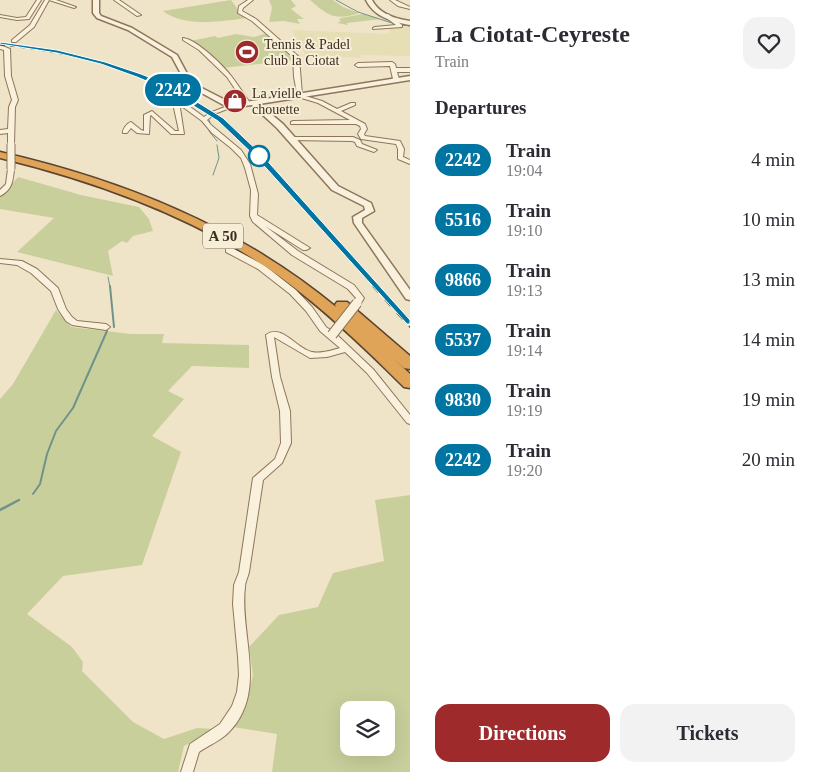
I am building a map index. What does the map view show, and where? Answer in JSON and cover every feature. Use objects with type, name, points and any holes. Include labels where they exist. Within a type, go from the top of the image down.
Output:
[{"type":"highway","name":"A 50","points":[[6,146],[133,186],[188,208],[221,224],[271,253],[317,285],[388,343],[410,364]]},
{"type":"highway","name":"A 50","points":[[0,155],[99,181],[151,202],[215,232],[263,260],[304,289],[349,325],[410,383]]},
{"type":"street","points":[[0,16],[17,19],[27,18],[30,10],[34,8],[39,0]]},
{"type":"street","points":[[96,0],[96,13],[99,18],[130,29],[175,56],[188,84],[232,106]]},
{"type":"street","points":[[116,0],[138,16]]},
{"type":"street","points":[[251,0],[241,7],[240,12],[254,20],[296,57],[299,95]]},
{"type":"street","points":[[369,0],[370,6],[400,25],[375,28]]},
{"type":"street","points":[[392,0],[410,8]]},
{"type":"street","points":[[47,1],[74,7]]},
{"type":"street","points":[[47,1],[56,8]]},
{"type":"street","points":[[14,41],[32,26],[47,1]]},
{"type":"street","points":[[386,15],[410,23]]},
{"type":"street","points":[[185,39],[202,49],[229,76],[250,103],[274,120],[335,188],[368,205],[370,209],[357,218],[360,228],[410,297]]},
{"type":"street","points":[[0,47],[7,49],[8,76],[16,100],[12,107],[11,131],[6,146],[11,169],[10,181],[0,194]]},
{"type":"street","points":[[358,65],[391,64],[396,79]]},
{"type":"street","points":[[394,70],[410,70]]},
{"type":"street","points":[[209,116],[232,106],[410,78]]},
{"type":"street","points":[[148,87],[209,116]]},
{"type":"street","points":[[299,95],[320,102],[364,126],[361,134],[363,138],[399,142],[400,158],[410,162]]},
{"type":"street","points":[[126,132],[130,124],[139,132],[147,133],[148,115],[152,113],[175,134],[182,133],[174,102],[176,99]]},
{"type":"street","points":[[336,111],[353,104]]},
{"type":"street","points":[[209,116],[210,130],[236,150],[247,164],[255,197],[255,221],[295,253],[351,287],[360,298],[332,335]]},
{"type":"street","points":[[293,123],[356,122]]},
{"type":"street","points":[[0,132],[11,131]]},
{"type":"street","points":[[292,139],[353,139],[358,141],[359,145],[374,150]]},
{"type":"street","points":[[254,215],[306,248]]},
{"type":"street","points":[[229,250],[261,267],[281,281],[309,308],[322,329],[332,335],[344,349],[370,371],[410,421]]},
{"type":"street","points":[[0,261],[19,263],[34,271],[55,290],[62,309],[69,319],[75,323],[106,327]]},
{"type":"street","points":[[187,772],[194,748],[221,732],[238,710],[242,696],[245,661],[241,642],[239,585],[244,572],[258,478],[279,461],[286,443],[285,412],[276,377],[270,336],[276,334],[310,355],[327,354],[344,349]]},
{"type":"shaded area","points":[[390,27],[410,27],[410,56],[361,55],[360,58],[295,54],[305,54],[292,30],[388,34]]},
{"type":"green space","points":[[231,0],[238,12],[248,18],[204,22],[182,20],[163,11]]},
{"type":"green space","points":[[269,0],[291,0],[296,6],[291,9],[304,19],[297,19],[300,24],[284,21],[269,22],[272,8]]},
{"type":"green space","points":[[310,0],[333,0],[343,7],[359,13],[344,17],[332,16]]},
{"type":"green space","points":[[363,14],[381,19],[347,23],[348,25],[337,23],[341,21],[339,20],[341,18]]},
{"type":"green space","name":"Tennis & Padel club la Ciotat","points":[[267,33],[294,60],[223,68],[190,41],[236,34],[254,37]]},
{"type":"green space","points":[[18,177],[81,195],[139,207],[149,219],[153,231],[133,236],[127,243],[122,241],[108,251],[113,276],[17,252],[54,218],[0,209],[0,197]]},
{"type":"green space","points":[[56,310],[71,327],[131,334],[164,334],[162,343],[249,345],[249,368],[192,366],[168,391],[184,399],[152,436],[181,452],[142,565],[63,576],[27,614],[72,647],[83,662],[82,671],[133,722],[164,739],[197,728],[215,729],[184,746],[178,772],[0,772],[0,399],[13,384]]},
{"type":"green space","points":[[410,495],[410,772],[272,772],[277,734],[233,727],[246,704],[253,675],[249,647],[279,615],[318,607],[333,573],[384,561],[375,500]]},
{"type":"waterway","points":[[336,0],[358,12],[395,24]]},
{"type":"waterway","points":[[400,25],[410,26]]},
{"type":"waterway","points":[[209,120],[211,126]]},
{"type":"waterway","points":[[209,131],[217,141]]},
{"type":"waterway","points":[[213,175],[219,158],[217,145]]},
{"type":"waterway","points":[[108,277],[110,287]]},
{"type":"waterway","points":[[110,286],[114,327]]},
{"type":"waterway","points":[[33,494],[40,484],[47,454],[56,431],[73,408],[107,331]]},
{"type":"waterway","points":[[0,510],[19,500]]},
{"type":"railway","points":[[0,45],[58,54],[115,68],[143,78],[195,104],[219,121],[249,147],[374,287]]},
{"type":"railway","points":[[373,286],[410,327]]},
{"type":"train","name":"2242","points":[[0,43],[57,52],[103,63],[139,75],[195,102],[220,119],[260,156],[410,322]]},
{"type":"place","name":"Tennis & Padel club la Ciotat","points":[[247,52]]},
{"type":"place","name":"La vielle chouette","points":[[235,101]]}]
